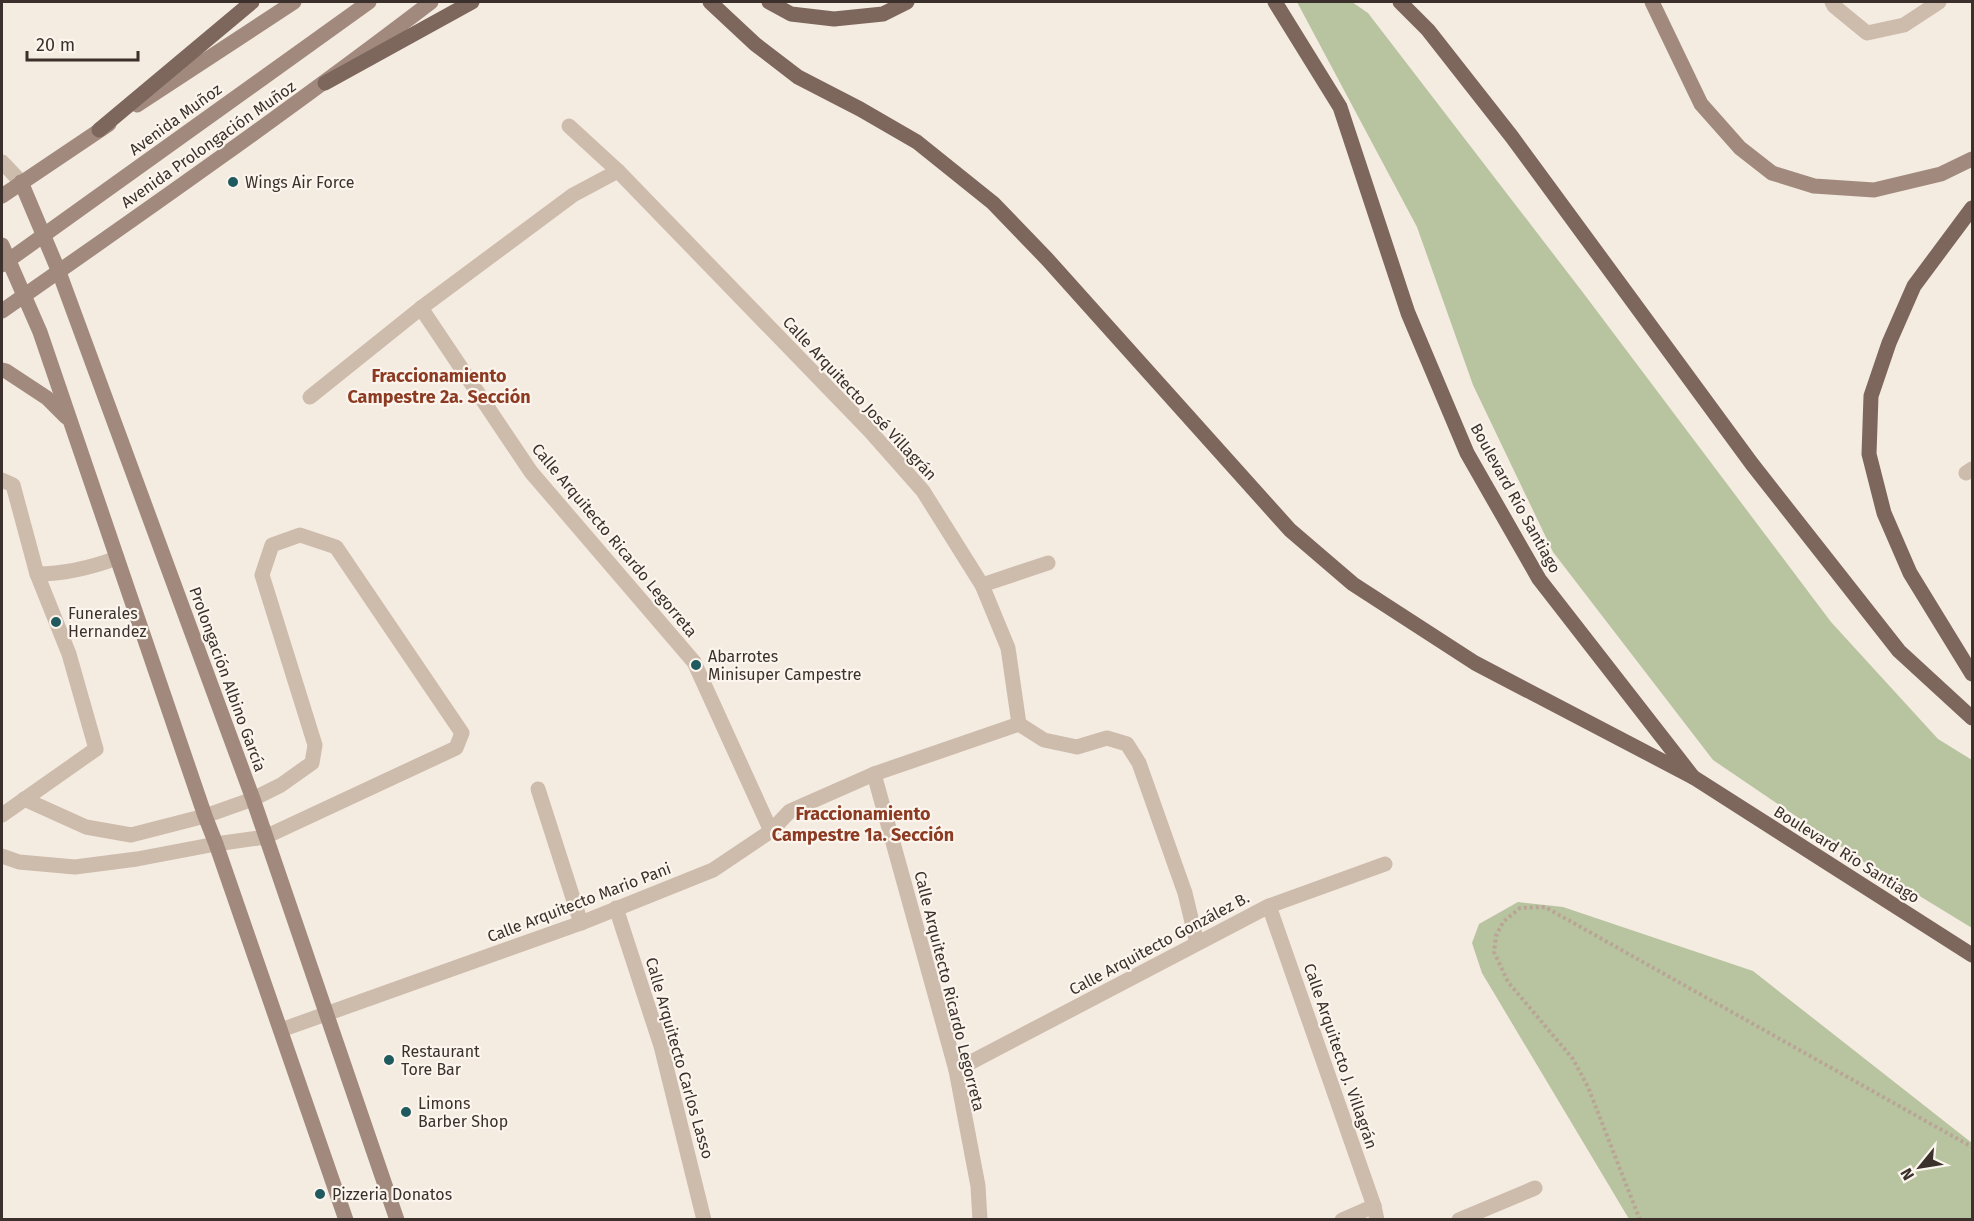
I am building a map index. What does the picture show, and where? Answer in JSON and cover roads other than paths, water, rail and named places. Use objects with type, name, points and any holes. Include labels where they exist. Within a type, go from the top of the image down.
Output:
[{"type":"main road","points":[[99,130],[252,2]]},
{"type":"main road","points":[[2,196],[294,2]]},
{"type":"main road","name":"Avenida Muñoz","points":[[2,265],[369,2]]},
{"type":"main road","name":"Avenida Prolongación Muñoz","points":[[2,311],[325,83],[431,2]]},
{"type":"main road","points":[[325,83],[472,2]]},
{"type":"main road","points":[[710,2],[755,44],[798,77],[917,142],[993,203],[1047,259],[1290,530],[1353,584],[1475,663],[1693,777]]},
{"type":"main road","points":[[769,2],[791,14],[834,19],[883,14],[907,2]]},
{"type":"main road","name":"Boulevard Río Santiago","points":[[1275,2],[1340,107],[1408,313],[1467,453],[1539,579],[1693,777],[1972,955]]},
{"type":"main road","points":[[1400,2],[1428,30],[1505,129],[1752,464],[1899,651],[1972,718]]},
{"type":"main road","points":[[1652,2],[1701,104],[1740,148],[1772,172],[1814,186],[1874,190],[1941,174],[1972,159]]},
{"type":"main road","name":"Prolongación Albino García","points":[[21,182],[60,272],[253,799],[397,1220]]},
{"type":"main road","points":[[1972,208],[1914,286],[1889,343],[1871,396],[1869,454],[1884,513],[1910,573],[1972,674]]},
{"type":"main road","points":[[2,245],[40,332],[346,1220]]},
{"type":"main road","points":[[2,370],[46,398],[69,420]]},
{"type":"street","points":[[1832,2],[1867,33],[1904,25],[1939,2]]},
{"type":"street","name":"Calle Arquitecto José Villagrán","points":[[569,126],[618,171],[870,431],[923,491],[982,585],[1008,648],[1019,723]]},
{"type":"street","name":"Prolongación Albino García","points":[[2,162],[21,182]]},
{"type":"street","points":[[310,397],[421,308],[573,195],[618,171]]},
{"type":"street","name":"Calle Arquitecto Ricardo Legorreta","points":[[421,308],[531,472],[694,662],[771,831]]},
{"type":"street","points":[[2,480],[13,485],[37,574],[69,654],[96,749],[2,815]]},
{"type":"street","points":[[2,856],[19,862],[75,867],[265,837],[456,748],[462,733],[336,547],[300,535],[272,545],[262,575],[315,746],[312,763],[253,799],[205,816],[131,835],[86,827],[24,799]]},
{"type":"street","points":[[37,574],[57,574],[89,568],[117,558]]},
{"type":"street","points":[[982,585],[1048,563]]},
{"type":"street","points":[[874,774],[1019,723],[1044,740],[1077,747],[1107,738],[1126,744],[1139,763],[1181,882],[1197,943]]},
{"type":"street","name":"Calle Arquitecto Ricardo Legorreta","points":[[874,774],[956,1070],[978,1186],[980,1220]]},
{"type":"street","name":"Calle Arquitecto Mario Pani","points":[[280,1030],[581,923],[713,870],[771,831],[790,811],[874,774]]},
{"type":"street","points":[[538,789],[581,923]]},
{"type":"street","name":"Calle Arquitecto González B.","points":[[956,1070],[1269,906],[1385,864]]},
{"type":"street","name":"Calle Arquitecto J. Villagrán","points":[[1269,906],[1375,1213]]},
{"type":"street","name":"Calle Arquitecto Carlos Lasso","points":[[616,908],[661,1046],[705,1220]]},
{"type":"street","points":[[1459,1220],[1535,1188]]},
{"type":"street","points":[[1342,1220],[1375,1213]]},
{"type":"place","name":"Wings Air Force","points":[[233,182]]},
{"type":"place","name":"Funerales Hernandez","points":[[56,622]]},
{"type":"place","name":"Abarrotes Minisuper Campestre","points":[[696,665]]},
{"type":"place","name":"Restaurant Tore Bar","points":[[389,1060]]},
{"type":"place","name":"Limons Barber Shop","points":[[406,1112]]},
{"type":"place","name":"Pizzeria Donatos","points":[[320,1194]]},
{"type":"district","name":"Fraccionamiento Campestre 2a. Sección","points":[[439,386]]},
{"type":"district","name":"Fraccionamiento Campestre 1a. Sección","points":[[863,824]]}]
